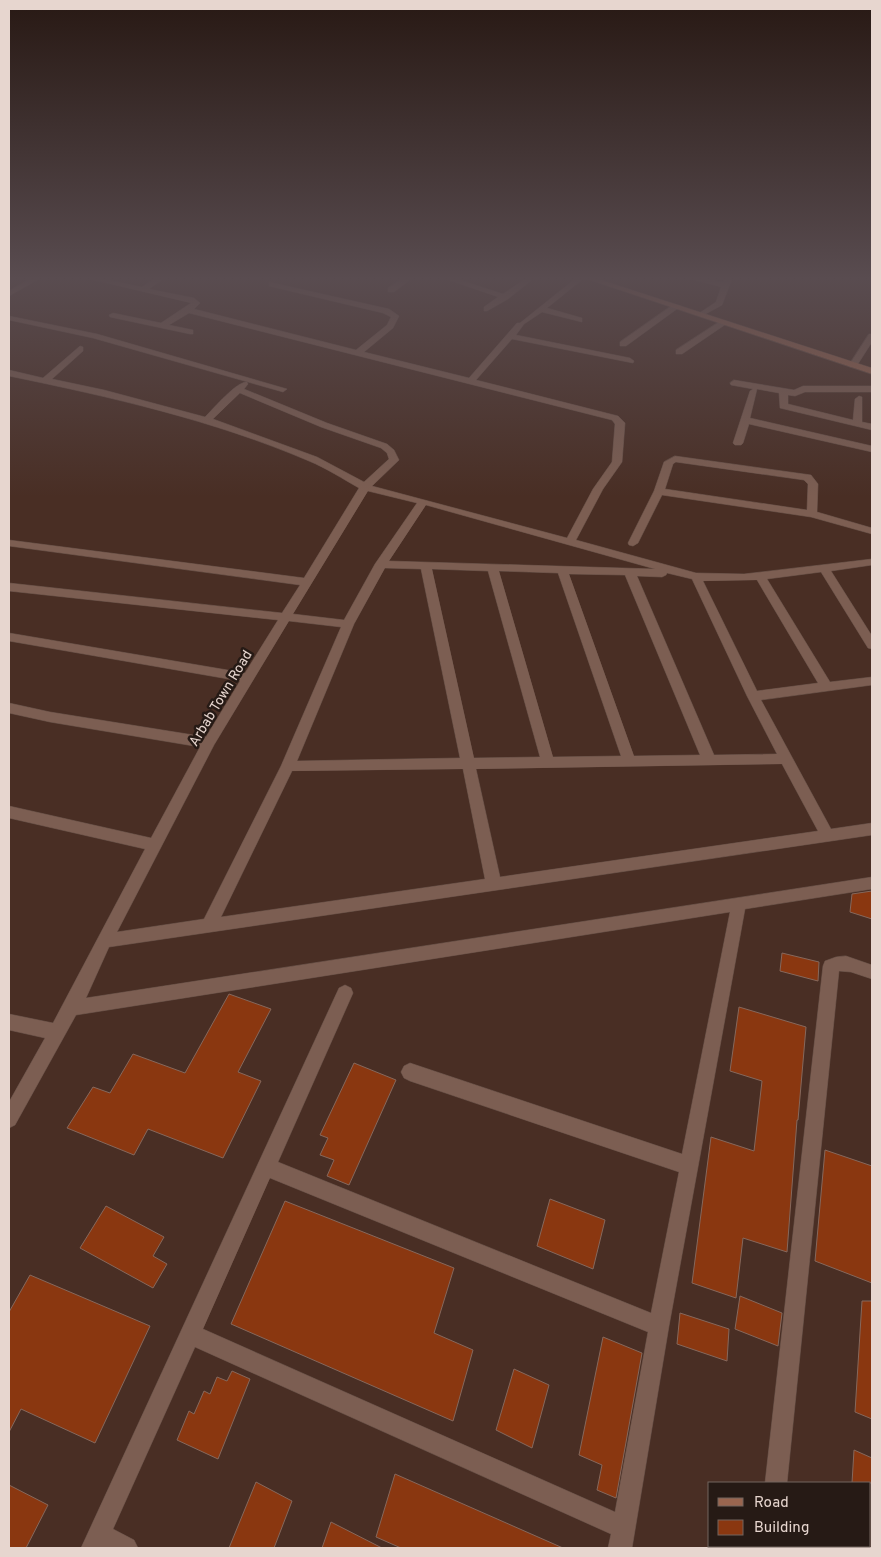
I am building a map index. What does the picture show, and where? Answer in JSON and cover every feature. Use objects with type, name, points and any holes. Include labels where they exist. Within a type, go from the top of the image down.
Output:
[{"type":"street","points":[[46,380],[77,352]]},
{"type":"street","points":[[149,352],[283,389]]},
{"type":"street","points":[[359,352],[615,418],[620,423],[617,462],[598,489],[570,542]]},
{"type":"street","points":[[470,382],[497,352]]},
{"type":"street","points":[[589,352],[630,360]]},
{"type":"street","points":[[813,352],[872,371]]},
{"type":"street","points":[[853,365],[862,352]]},
{"type":"street","points":[[9,381],[14,373],[104,393],[207,420],[314,460],[365,487],[423,501],[693,576],[753,696],[827,835]]},
{"type":"street","points":[[207,420],[237,389],[249,380]]},
{"type":"street","points":[[734,383],[795,393],[802,389],[872,389]]},
{"type":"street","name":"Arbab Town Road","points":[[9,1119],[71,1008],[104,941],[209,743],[365,487],[394,460],[392,452],[384,446],[324,425],[237,389]]},
{"type":"street","points":[[738,443],[754,391]]},
{"type":"street","points":[[784,391],[783,406],[872,427]]},
{"type":"street","points":[[857,424],[859,399]]},
{"type":"street","points":[[745,420],[872,449]]},
{"type":"street","points":[[633,543],[659,490],[669,462],[675,459],[807,477],[814,484],[812,514]]},
{"type":"street","points":[[659,490],[812,514],[872,531]]},
{"type":"street","points":[[209,926],[288,766],[348,624],[381,564],[423,501]]},
{"type":"street","points":[[9,543],[306,582]]},
{"type":"street","points":[[381,564],[629,571],[718,579],[760,576],[872,562]]},
{"type":"street","points":[[426,566],[470,764],[494,884]]},
{"type":"street","points":[[492,567],[548,763]]},
{"type":"street","points":[[824,568],[872,646]]},
{"type":"street","points":[[562,569],[629,761]]},
{"type":"street","points":[[629,571],[709,760]]},
{"type":"street","points":[[760,576],[826,687]]},
{"type":"street","points":[[9,587],[348,624]]},
{"type":"street","points":[[9,638],[249,678]]},
{"type":"street","points":[[753,696],[826,687],[870,684]]},
{"type":"street","points":[[9,708],[50,717],[209,743]]},
{"type":"street","points":[[288,766],[787,759]]},
{"type":"street","points":[[9,812],[155,845]]},
{"type":"street","points":[[104,941],[872,828]]},
{"type":"street","points":[[71,1008],[872,883]]},
{"type":"street","points":[[190,1334],[622,1538],[659,1326],[739,904]]},
{"type":"street","points":[[776,1482],[831,966],[837,963],[846,963],[872,972]]},
{"type":"street","points":[[126,1548],[96,1541],[345,993]]},
{"type":"street","points":[[9,1022],[57,1032]]},
{"type":"street","points":[[410,1072],[689,1166]]},
{"type":"street","points":[[266,1167],[659,1326]]},
{"type":"building","points":[[872,891],[872,919],[850,912],[852,894]]},
{"type":"building","points":[[782,953],[819,962],[818,981],[780,971]]},
{"type":"building","points":[[229,994],[271,1009],[238,1072],[261,1081],[223,1158],[148,1129],[134,1155],[67,1128],[93,1087],[110,1093],[133,1054],[185,1073]]},
{"type":"building","points":[[739,1007],[806,1027],[787,1252],[743,1238],[736,1298],[692,1283],[711,1137],[754,1151],[762,1081],[730,1071]]},
{"type":"building","points":[[354,1063],[396,1080],[349,1185],[327,1176],[334,1160],[320,1155],[328,1138],[320,1135]]},
{"type":"building","points":[[825,1150],[872,1166],[872,1283],[815,1261]]},
{"type":"building","points":[[550,1199],[605,1220],[593,1269],[537,1246]]},
{"type":"building","points":[[285,1201],[454,1268],[434,1333],[473,1350],[453,1421],[231,1324]]},
{"type":"building","points":[[106,1206],[164,1237],[153,1256],[167,1264],[153,1288],[80,1248]]},
{"type":"building","points":[[30,1275],[150,1326],[95,1443],[21,1409],[9,1432],[9,1312]]},
{"type":"building","points":[[740,1296],[782,1313],[778,1346],[735,1329]]},
{"type":"building","points":[[862,1301],[872,1301],[872,1419],[855,1412]]},
{"type":"building","points":[[680,1313],[729,1329],[727,1361],[677,1344]]},
{"type":"building","points":[[603,1337],[642,1353],[616,1498],[597,1490],[602,1465],[579,1455]]},
{"type":"building","points":[[514,1369],[549,1385],[532,1448],[496,1430]]},
{"type":"building","points":[[232,1371],[250,1379],[218,1459],[177,1440],[189,1411],[194,1414],[204,1391],[210,1394],[217,1377],[227,1381]]},
{"type":"building","points":[[854,1450],[872,1458],[872,1483],[852,1482]]},
{"type":"building","points":[[395,1474],[563,1548],[401,1548],[376,1537]]},
{"type":"building","points":[[256,1482],[292,1501],[274,1548],[229,1548]]},
{"type":"building","points":[[9,1485],[48,1505],[26,1548],[9,1548]]},
{"type":"building","points":[[331,1522],[382,1548],[322,1548]]}]
